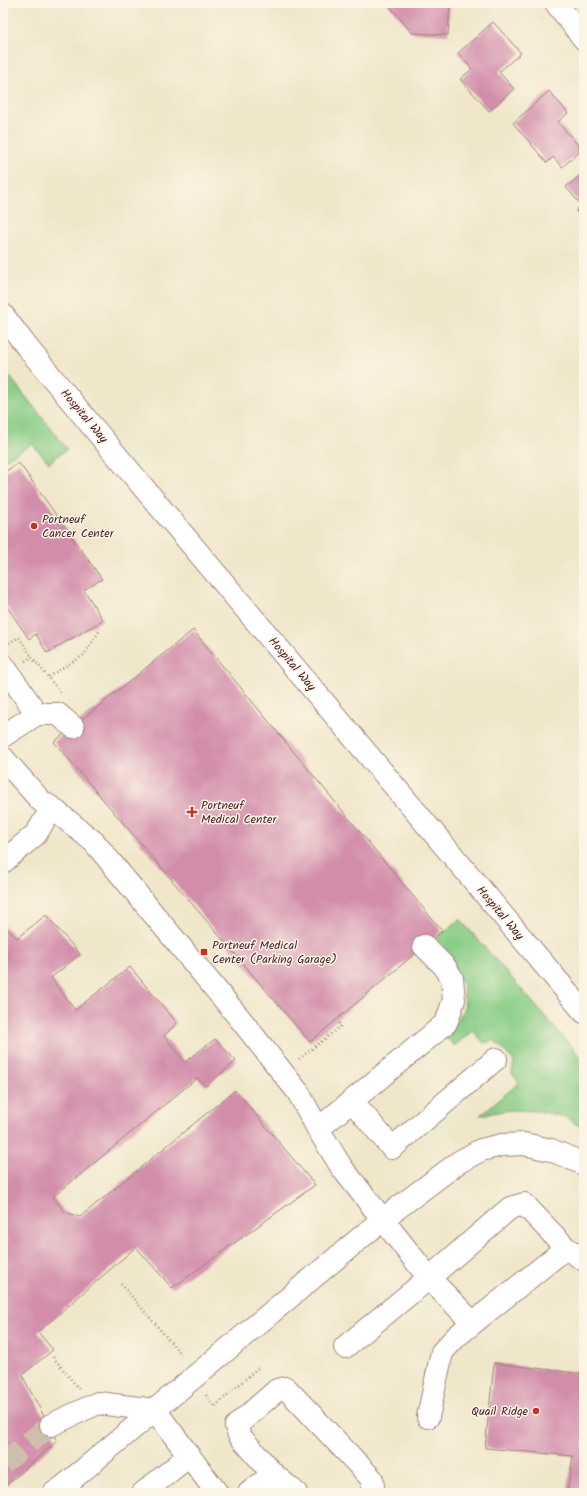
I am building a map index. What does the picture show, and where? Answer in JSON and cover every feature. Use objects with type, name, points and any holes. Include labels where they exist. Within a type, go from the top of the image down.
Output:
[{"type":"street","points":[[556,3],[584,39]]},
{"type":"street","name":"Hospital Way","points":[[3,315],[27,347],[91,425],[584,1012]]},
{"type":"street","points":[[3,665],[37,714]]},
{"type":"street","points":[[3,736],[37,714],[58,714],[73,727]]},
{"type":"street","points":[[3,758],[41,801],[94,842],[99,848],[232,1009],[298,1092],[342,1168],[429,1278],[473,1323]]},
{"type":"street","points":[[3,862],[36,834],[52,808]]},
{"type":"street","points":[[318,1128],[446,1023],[454,1000],[452,978],[445,967],[424,946]]},
{"type":"street","points":[[358,1096],[397,1144],[496,1059]]},
{"type":"street","points":[[54,1493],[383,1219],[459,1162],[481,1150],[502,1145],[524,1144],[551,1150],[584,1164]]},
{"type":"street","points":[[345,1347],[429,1278],[510,1208],[524,1204],[566,1248],[584,1260]]},
{"type":"street","points":[[428,1418],[442,1352],[457,1336],[566,1248]]},
{"type":"street","points":[[296,1493],[273,1474],[239,1435],[236,1426],[276,1390],[286,1388],[372,1479],[373,1487],[371,1493]]},
{"type":"street","points":[[51,1425],[98,1403],[155,1410],[217,1493]]},
{"type":"street","points":[[143,1493],[189,1456]]},
{"type":"street","points":[[249,1493],[273,1474]]},
{"type":"path","points":[[48,677],[84,655],[100,630]]},
{"type":"path","points":[[15,639],[19,637],[63,695]]},
{"type":"path","points":[[28,659],[32,656]]},
{"type":"path","points":[[297,1062],[341,1026],[338,1022]]},
{"type":"path","points":[[121,1284],[181,1354]]},
{"type":"path","points":[[53,1357],[80,1390]]},
{"type":"path","points":[[204,1391],[214,1406],[259,1367]]},
{"type":"path","points":[[3,1486],[11,1493]]},
{"type":"green space","points":[[3,368],[67,449],[49,463],[32,444],[3,461]]},
{"type":"green space","points":[[460,919],[584,1061],[584,1129],[565,1117],[539,1111],[510,1110],[480,1115],[519,1083],[512,1073],[514,1061],[494,1040],[484,1043],[473,1031],[454,1046],[446,1037],[458,1020],[465,1006],[463,985],[431,943]]},
{"type":"building","points":[[387,3],[450,3],[448,35],[412,33]]},
{"type":"building","points":[[493,22],[521,53],[499,72],[514,89],[489,111],[460,79],[472,69],[458,53]]},
{"type":"building","points":[[549,91],[568,113],[558,122],[582,150],[562,167],[553,157],[547,163],[513,123]]},
{"type":"building","points":[[584,172],[584,220],[576,211],[582,206],[566,187]]},
{"type":"building","name":"Portneuf Cancer Center","points":[[19,463],[102,579],[84,590],[103,620],[47,653],[36,634],[29,639],[3,601],[3,473]]},
{"type":"building","points":[[193,630],[442,931],[310,1042],[54,742]]},
{"type":"building","points":[[46,915],[80,954],[51,978],[75,1010],[130,967],[177,1023],[164,1036],[185,1062],[215,1039],[236,1061],[206,1086],[197,1078],[53,1197],[65,1212],[80,1217],[235,1090],[315,1185],[172,1288],[136,1247],[38,1332],[53,1350],[22,1375],[57,1441],[3,1488],[3,925],[17,938]]},
{"type":"building","name":"Quail Ridge","points":[[494,1363],[584,1374],[584,1493],[567,1493],[573,1456],[485,1448]]},
{"type":"tunnel","points":[[3,1463],[51,1425]]},
{"type":"place","name":"Portneuf Cancer Center","points":[[34,526]]},
{"type":"place","name":"Portneuf Medical Center","points":[[192,812]]},
{"type":"place","name":"Portneuf Medical Center (Parking Garage)","points":[[204,952]]},
{"type":"place","name":"Quail Ridge","points":[[536,1411]]}]
